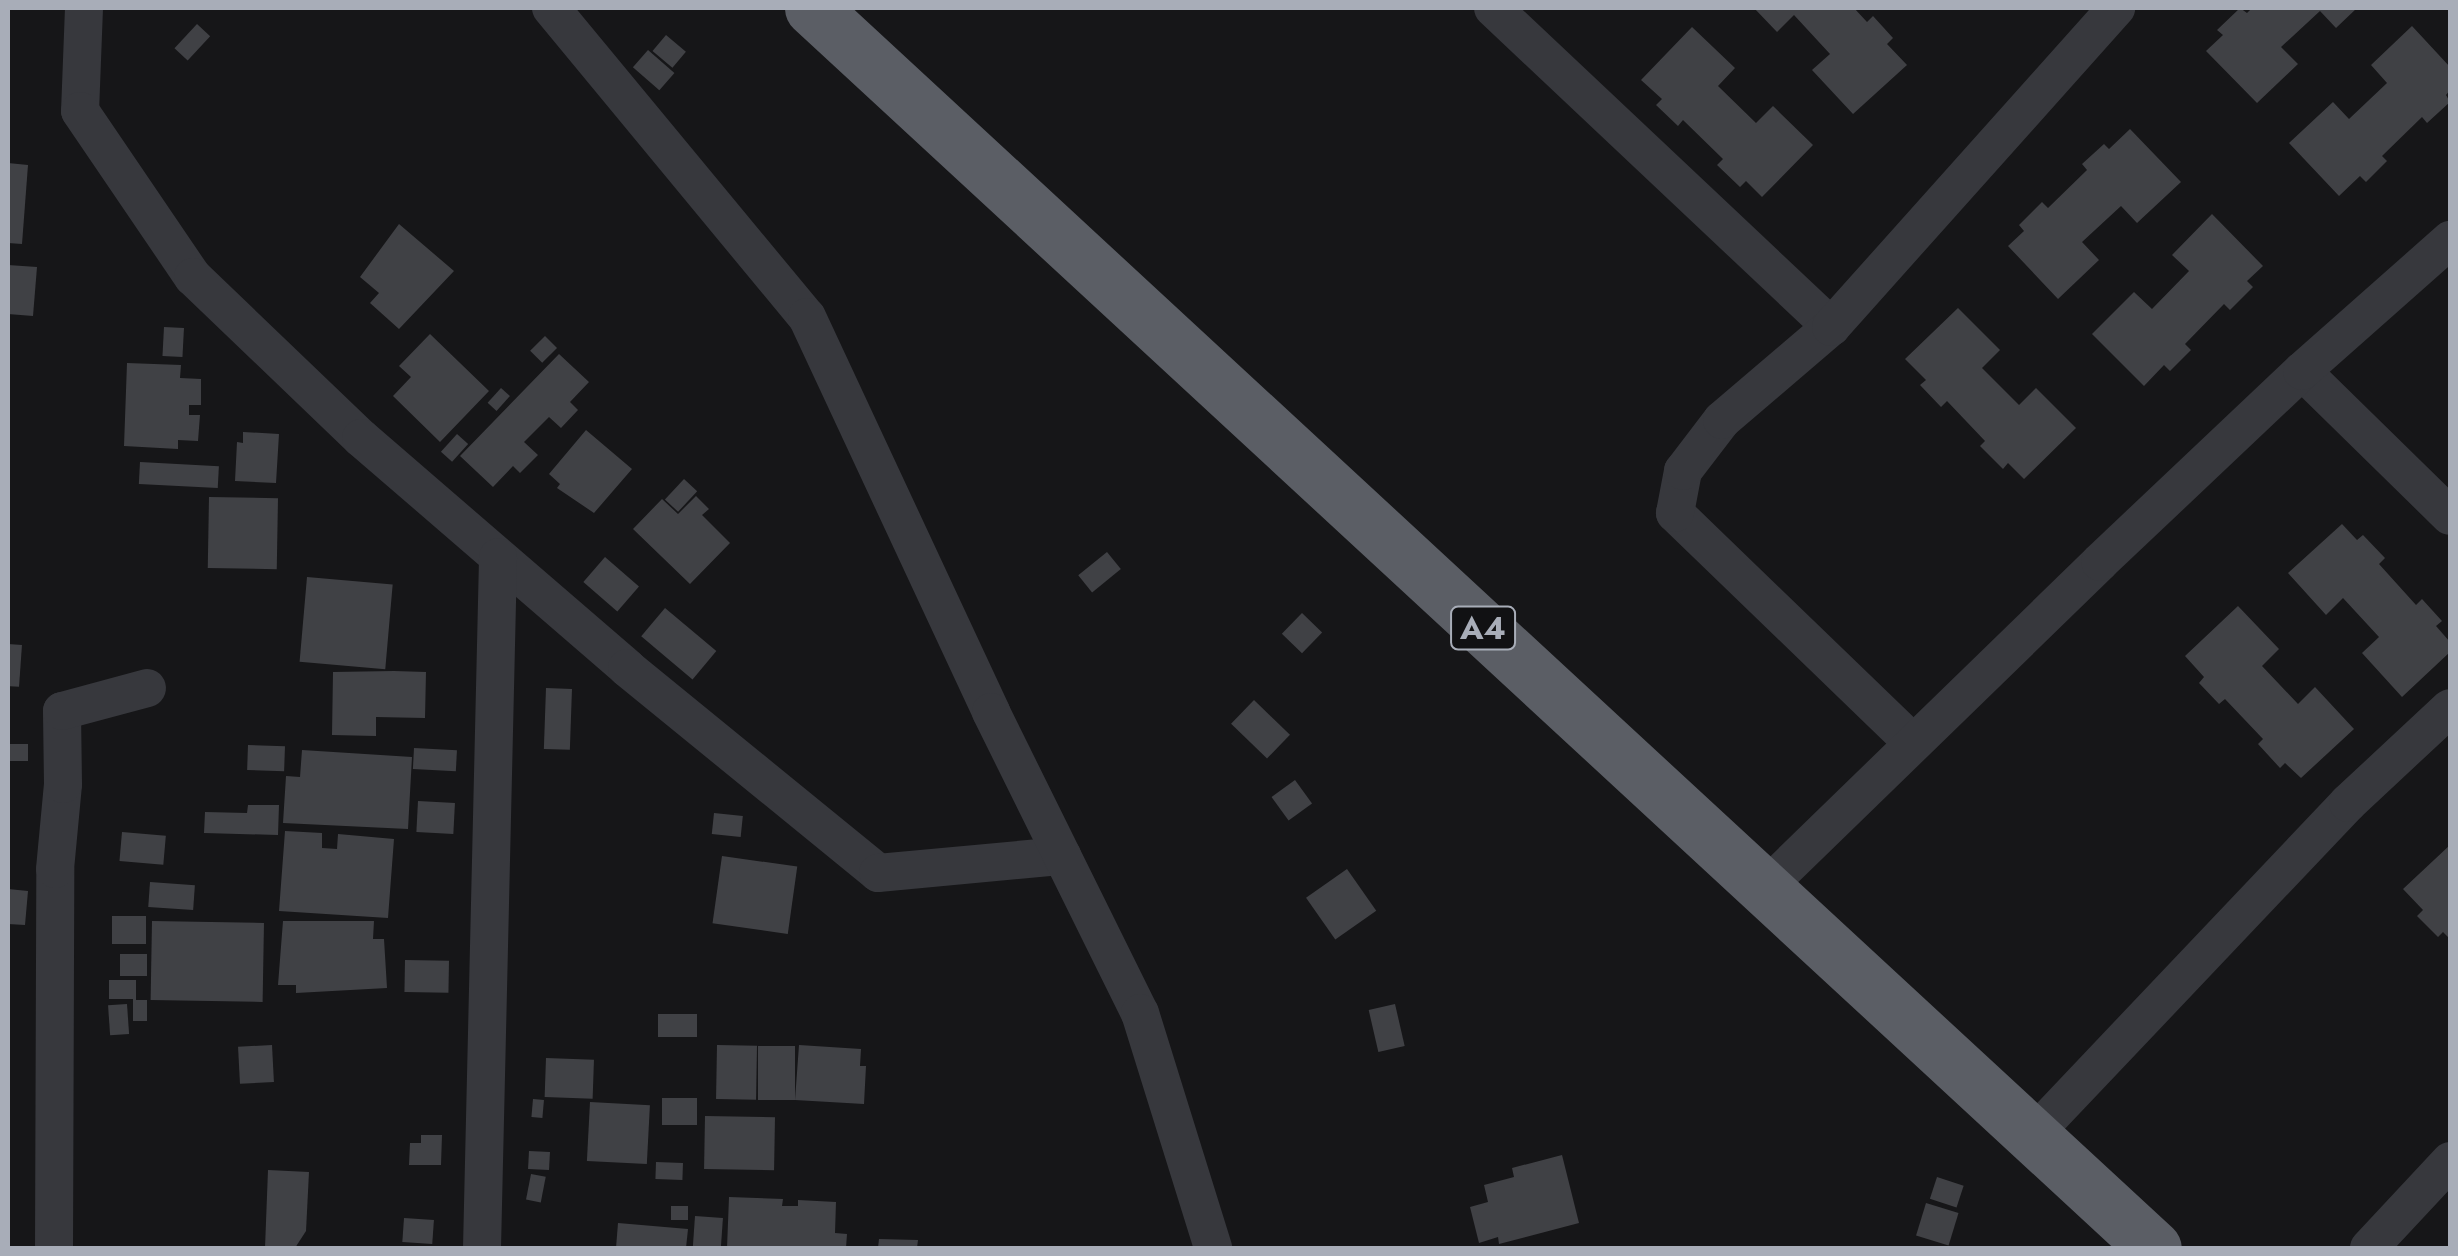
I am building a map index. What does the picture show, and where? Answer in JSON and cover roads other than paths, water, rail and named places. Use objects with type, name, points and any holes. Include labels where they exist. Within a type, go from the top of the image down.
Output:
[{"type":"highway","name":"A4","points":[[812,8],[2154,1248]]},
{"type":"street","points":[[84,8],[80,110],[194,278],[361,438],[498,557],[878,873],[1062,856]]},
{"type":"street","points":[[551,8],[807,317],[1140,1013],[1213,1248]]},
{"type":"street","points":[[1493,8],[1831,328]]},
{"type":"street","points":[[1913,743],[1675,513],[1682,471],[1722,420],[1831,328],[2116,8]]},
{"type":"street","points":[[1765,888],[2302,371],[2450,240]]},
{"type":"street","points":[[2302,371],[2450,516]]},
{"type":"street","points":[[482,1248],[498,557]]},
{"type":"street","points":[[54,1248],[55,870],[63,784],[62,711],[148,688]]},
{"type":"street","points":[[2032,1136],[2348,803],[2450,708]]},
{"type":"street","points":[[2369,1248],[2450,1161]]}]
